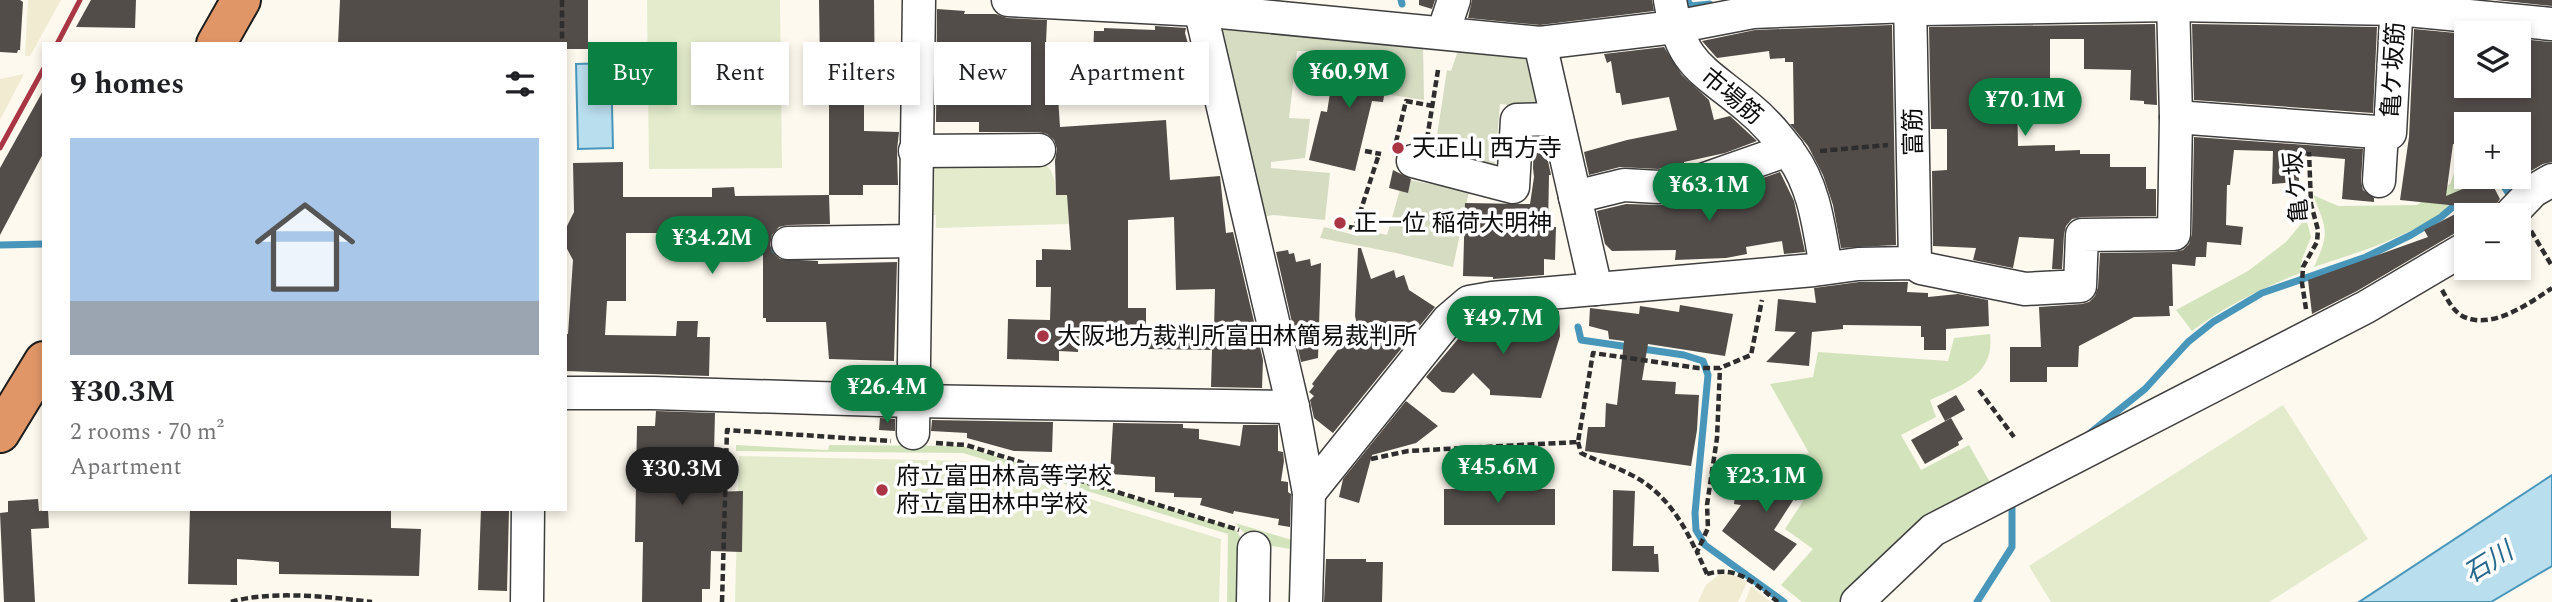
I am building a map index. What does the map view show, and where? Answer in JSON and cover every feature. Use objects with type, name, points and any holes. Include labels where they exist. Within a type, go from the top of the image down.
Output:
[{"type":"highway","points":[[217,42],[241,0]]},
{"type":"highway","points":[[0,433],[42,367]]},
{"type":"street","points":[[913,438],[919,0]]},
{"type":"street","points":[[1008,0],[1199,5],[1540,43],[1672,14],[1911,3],[1922,9],[2173,2],[2396,4],[2552,23]]},
{"type":"street","points":[[1443,33],[1454,0]]},
{"type":"street","points":[[1309,493],[1448,320],[1469,302],[1858,264],[1914,263],[1921,268],[2025,289],[2080,286],[2082,235],[2174,234],[2176,117],[2173,2]]},
{"type":"street","name":"富筋","points":[[1911,3],[1914,263]]},
{"type":"street","name":"亀ケ坂筋","points":[[2382,132],[2389,133],[2396,4]]},
{"type":"street","points":[[1199,5],[1293,407],[1309,493],[1306,602]]},
{"type":"street","name":"市場筋","points":[[1672,14],[1697,67],[1750,108],[1790,153],[1812,193],[1826,267]]},
{"type":"street","points":[[1540,43],[1596,289]]},
{"type":"street","points":[[2176,117],[2382,132],[2379,181]]},
{"type":"street","points":[[1406,157],[1513,187],[1517,120],[1557,119]]},
{"type":"street","points":[[915,151],[1039,150]]},
{"type":"street","points":[[1575,197],[1624,185],[1659,187],[1702,180],[1790,153]]},
{"type":"street","points":[[2522,203],[2533,191],[2552,180]]},
{"type":"street","points":[[788,243],[914,241]]},
{"type":"street","points":[[1857,602],[1933,530],[2366,307],[2454,256]]},
{"type":"street","points":[[567,393],[1293,407]]},
{"type":"street","points":[[527,602],[528,511]]},
{"type":"street","points":[[1254,548],[1254,602]]},
{"type":"path","points":[[562,0],[562,42]]},
{"type":"path","points":[[1406,157],[1433,106],[1438,70]]},
{"type":"path","points":[[1406,157],[1406,101],[1433,106]]},
{"type":"path","name":"亀ケ坂","points":[[2302,283],[2303,267],[2317,242],[2318,230],[2311,204],[2308,127]]},
{"type":"path","points":[[1790,153],[1913,145]]},
{"type":"path","points":[[1365,151],[1406,157]]},
{"type":"path","points":[[1349,227],[1355,228],[1379,154]]},
{"type":"path","points":[[2531,236],[2552,266]]},
{"type":"path","points":[[2430,271],[2454,309],[2466,318],[2490,319],[2524,307],[2552,288]]},
{"type":"path","points":[[1707,574],[1684,525],[1653,488],[1635,476],[1581,453],[1578,442],[1593,353],[1698,368],[1716,368],[1751,355],[1765,290]]},
{"type":"path","points":[[1707,574],[1697,552],[1708,527],[1707,505],[1717,438],[1716,368]]},
{"type":"path","points":[[1979,390],[2014,437]]},
{"type":"path","points":[[722,602],[727,430],[913,438],[966,445],[1237,528],[1254,548]]},
{"type":"path","points":[[1334,460],[1370,459],[1409,451],[1578,442]]},
{"type":"path","points":[[1707,574],[1720,570],[1737,572],[1778,602]]},
{"type":"path","points":[[231,602],[261,597],[325,597],[372,602]]},
{"type":"shaded area","points":[[28,0],[61,0],[30,56],[25,56]]},
{"type":"shaded area","points":[[24,74],[0,120],[0,79]]},
{"type":"shaded area","points":[[1721,573],[1739,577],[1747,582],[1738,602],[1698,602],[1706,585]]},
{"type":"shaded area","points":[[1751,586],[1771,602],[1745,602]]},
{"type":"green space","points":[[647,0],[780,0],[780,42],[691,42],[691,105],[781,105],[782,168],[649,169],[648,105],[677,105],[677,42],[647,42]]},
{"type":"green space","points":[[1221,29],[1423,43],[1424,100],[1391,95],[1394,53],[1297,51],[1289,118],[1310,119],[1305,158],[1271,162],[1271,168],[1330,173],[1325,220],[1273,215],[1259,218],[1217,38]]},
{"type":"green space","points":[[1460,45],[1527,52],[1542,109],[1500,104],[1495,164],[1434,155],[1447,70],[1451,71]]},
{"type":"green space","points":[[1036,158],[1052,173],[1056,195],[1067,195],[1069,224],[936,228],[936,215],[927,215],[926,160]]},
{"type":"green space","points":[[2454,173],[2454,189],[2468,189],[2445,210],[2425,223],[2382,243],[2314,267],[2323,246],[2325,231],[2313,195],[2338,206],[2417,205],[2450,184]]},
{"type":"green space","points":[[1403,179],[1469,191],[1453,267],[1320,238],[1324,227],[1358,236],[1361,229],[1387,235]]},
{"type":"green space","points":[[2306,218],[2311,237],[2302,259],[2300,273],[2244,299],[2192,331],[2176,310],[2248,271],[2286,242]]},
{"type":"green space","points":[[1990,334],[1987,360],[1974,377],[1930,400],[1936,417],[1901,435],[1921,470],[1969,445],[1995,491],[1844,602],[1802,602],[1781,585],[1813,549],[1785,529],[1818,478],[1794,456],[1809,453],[1770,384],[1813,377],[1818,352],[1948,361],[1954,338]]},
{"type":"green space","points":[[2283,405],[2368,539],[2269,602],[2051,602],[2029,566]]},
{"type":"green space","points":[[736,445],[828,450],[829,445],[962,446],[1235,529],[1245,544],[1245,602],[1227,602],[1228,534],[963,453],[736,451]]},
{"type":"green space","name":"府立富田林高等学校 府立富田林中学校","points":[[739,456],[965,461],[1221,539],[1219,602],[735,602]]},
{"type":"green space","points":[[1235,523],[1299,542],[1298,602],[1288,602],[1290,549],[1254,543]]},
{"type":"water","points":[[576,64],[588,64],[588,105],[612,105],[613,148],[578,149]]},
{"type":"water","name":"石川","points":[[2552,475],[2552,566],[2491,602],[2359,602]]},
{"type":"building","points":[[0,0],[23,2],[20,50],[17,53],[0,52]]},
{"type":"building","points":[[91,0],[136,0],[135,28],[76,27]]},
{"type":"building","points":[[340,0],[588,0],[588,49],[567,49],[567,42],[338,42]]},
{"type":"building","points":[[819,0],[874,0],[874,42],[820,42]]},
{"type":"building","points":[[1419,0],[1435,0],[1432,9],[1419,5]]},
{"type":"building","points":[[1472,0],[1652,0],[1654,11],[1540,25],[1468,18]]},
{"type":"building","points":[[2495,0],[2552,0],[2552,6]]},
{"type":"building","points":[[937,9],[965,11],[964,14],[996,14],[1007,18],[1047,20],[1045,105],[1059,105],[1060,127],[1166,120],[1170,180],[1220,176],[1226,233],[1233,232],[1263,360],[1262,388],[1211,387],[1212,350],[1147,349],[1148,328],[1214,329],[1215,289],[1176,290],[1174,217],[1128,220],[1128,308],[1146,308],[1146,333],[1079,332],[1078,352],[1059,351],[1059,361],[1007,359],[1008,319],[1050,320],[1051,287],[1036,287],[1036,260],[1042,260],[1042,249],[1071,250],[1067,195],[1056,195],[1057,149],[1054,140],[1039,132],[979,132],[979,122],[936,122],[936,105],[1031,105],[1031,42],[937,42]]},
{"type":"building","points":[[2155,24],[2157,105],[2130,100],[2131,70],[2084,69],[2084,39],[2050,39],[2050,93],[2048,96],[2017,96],[2018,146],[2055,145],[2055,151],[2080,150],[2080,154],[2110,154],[2110,167],[2146,167],[2146,189],[2156,189],[2156,216],[2072,219],[2064,234],[2062,269],[2052,269],[2054,239],[2019,237],[2013,268],[1973,260],[1976,248],[1933,246],[1932,171],[1947,170],[1947,129],[1931,129],[1929,27]]},
{"type":"building","points":[[2192,24],[2377,27],[2373,113],[2194,100]]},
{"type":"building","points":[[1892,25],[1896,245],[1841,248],[1833,205],[1823,175],[1808,146],[1790,124],[1794,124],[1793,62],[1785,62],[1785,58],[1770,59],[1769,51],[1717,58],[1702,41],[1755,30]]},
{"type":"building","points":[[1155,26],[1186,28],[1188,42],[1094,42],[1094,31],[1104,31],[1104,28],[1155,30]]},
{"type":"building","points":[[2414,29],[2454,33],[2454,98],[2531,98],[2531,40],[2552,42],[2552,162],[2531,171],[2531,112],[2454,112],[2454,144],[2446,196],[2463,189],[2495,189],[2500,199],[2497,203],[2454,203],[2454,205],[2400,200],[2409,137]]},
{"type":"building","points":[[1664,47],[1682,75],[1709,100],[1714,120],[1730,116],[1757,141],[1684,164],[1658,169],[1620,167],[1589,175],[1584,152],[1677,130],[1669,97],[1622,105],[1620,93],[1616,93],[1611,61],[1607,63],[1604,54]]},
{"type":"building","points":[[1336,55],[1359,58],[1359,55],[1390,60],[1383,102],[1372,101],[1355,171],[1309,160],[1321,111],[1327,112]]},
{"type":"building","points":[[42,93],[42,156],[0,235],[0,168]]},
{"type":"building","points":[[829,105],[864,105],[864,131],[899,132],[898,185],[863,185],[863,195],[829,195]]},
{"type":"building","points":[[2194,137],[2363,149],[2361,181],[2363,190],[2374,198],[2374,202],[2342,199],[2345,159],[2298,155],[2299,182],[2272,184],[2273,151],[2234,150],[2230,185],[2227,185],[2226,225],[2243,227],[2241,245],[2207,242],[2206,257],[2196,257],[2195,266],[2172,264],[2173,306],[2169,306],[2170,316],[2134,317],[2079,346],[2078,367],[2047,367],[2047,382],[2010,382],[2010,347],[2041,347],[2039,307],[2082,304],[2095,296],[2100,253],[2174,252],[2183,250],[2189,244],[2192,234]]},
{"type":"building","points":[[1534,138],[1543,138],[1551,175],[1548,227],[1556,227],[1555,260],[1544,259],[1544,275],[1493,279],[1463,276],[1465,203],[1530,204],[1534,177]]},
{"type":"building","points":[[623,162],[623,197],[712,197],[712,188],[734,187],[735,196],[829,195],[830,224],[779,227],[772,235],[772,252],[780,259],[818,261],[818,264],[897,262],[894,361],[829,359],[826,322],[766,322],[766,318],[763,318],[763,233],[626,233],[626,301],[607,301],[605,335],[676,336],[677,321],[698,321],[697,337],[710,337],[709,376],[567,371],[573,260],[567,249],[567,226],[574,212],[573,163]]},
{"type":"building","points":[[1393,170],[1411,179],[1408,193],[1389,188]]},
{"type":"building","points":[[1780,172],[1794,201],[1805,252],[1784,254],[1782,241],[1746,247],[1747,254],[1726,258],[1675,260],[1676,250],[1612,251],[1605,244],[1597,211],[1626,204],[1662,205],[1733,196],[1731,189]]},
{"type":"building","points":[[2454,215],[2454,234],[2357,291],[2312,314],[2308,280],[2428,237],[2424,230]]},
{"type":"building","points":[[1358,248],[1361,248],[1371,279],[1394,270],[1396,278],[1404,275],[1409,290],[1435,307],[1333,433],[1314,418],[1310,400],[1314,396],[1309,392],[1314,386],[1312,384],[1357,324],[1355,316]]},
{"type":"building","points":[[1288,250],[1289,254],[1294,253],[1296,262],[1310,259],[1311,266],[1321,263],[1318,358],[1301,362],[1276,252]]},
{"type":"building","points":[[1859,282],[1908,282],[1907,292],[1928,293],[1928,297],[1958,294],[1988,300],[1989,326],[1946,329],[1946,350],[1924,350],[1921,326],[1843,325],[1843,329],[1812,332],[1809,366],[1766,362],[1796,332],[1775,331],[1778,299],[1816,303],[1814,288]]},
{"type":"building","points":[[1680,305],[1733,314],[1725,356],[1648,344],[1642,380],[1676,382],[1675,394],[1699,395],[1691,466],[1585,451],[1588,427],[1605,427],[1606,403],[1617,405],[1624,341],[1609,339],[1608,331],[1589,326],[1590,308],[1639,314],[1640,306],[1679,312]]},
{"type":"building","points":[[1559,311],[1560,336],[1541,398],[1490,395],[1490,390],[1473,373],[1454,393],[1442,392],[1426,377],[1469,326],[1482,341],[1490,317]]},
{"type":"building","points":[[885,366],[896,366],[895,382],[885,382]]},
{"type":"building","points":[[1956,395],[1965,410],[1945,421],[1937,406]]},
{"type":"building","points":[[1406,401],[1438,426],[1416,443],[1372,455],[1359,503],[1339,497],[1343,479]]},
{"type":"building","points":[[656,411],[715,413],[713,492],[743,491],[742,552],[711,551],[710,589],[702,589],[702,602],[642,602],[643,542],[635,542],[637,426],[655,426]]},
{"type":"building","points":[[880,418],[895,419],[895,431],[879,430]]},
{"type":"building","points":[[1951,418],[1963,439],[1958,442],[1959,445],[1925,464],[1911,440]]},
{"type":"building","points":[[932,420],[1053,422],[1052,452],[1014,451],[967,438],[967,433],[931,431]]},
{"type":"building","points":[[1113,423],[1183,424],[1183,428],[1199,429],[1199,439],[1240,446],[1243,425],[1278,425],[1278,451],[1283,452],[1284,461],[1281,481],[1288,482],[1288,492],[1291,494],[1290,527],[1278,525],[1279,519],[1234,511],[1233,514],[1200,505],[1202,498],[1174,497],[1174,493],[1155,492],[1155,477],[1110,474]]},
{"type":"building","points":[[1772,458],[1809,482],[1796,501],[1794,499],[1774,530],[1797,544],[1774,571],[1722,531],[1741,505],[1734,504],[1736,484],[1752,488]]},
{"type":"building","points":[[1472,476],[1504,476],[1504,489],[1555,489],[1555,525],[1444,525],[1444,489],[1471,489]]},
{"type":"building","points":[[1613,490],[1635,491],[1633,546],[1654,546],[1654,554],[1658,554],[1659,572],[1612,571]]},
{"type":"building","points":[[38,499],[39,511],[48,511],[49,528],[31,529],[35,602],[4,602],[0,513],[8,512],[8,501]]},
{"type":"building","points":[[190,511],[391,511],[391,528],[421,529],[419,576],[279,574],[279,562],[237,559],[237,585],[188,584]]},
{"type":"building","points":[[481,511],[509,511],[507,591],[478,590]]},
{"type":"building","points":[[1326,559],[1366,559],[1366,562],[1383,562],[1382,602],[1324,602]]},
{"type":"waterway","points":[[1401,0],[1402,4]]},
{"type":"waterway","points":[[1687,0],[1691,6],[1710,4],[1711,8]]},
{"type":"waterway","points":[[2506,189],[2515,196]]},
{"type":"waterway","points":[[2090,433],[2145,389],[2188,342],[2213,322],[2262,293],[2366,257],[2411,235],[2441,217],[2462,199]]},
{"type":"waterway","points":[[0,245],[42,244]]},
{"type":"waterway","points":[[753,252],[784,251]]},
{"type":"waterway","points":[[1578,327],[1581,340],[1684,355],[1703,361],[1708,375],[1695,513],[1696,530],[1705,545],[1784,602]]},
{"type":"waterway","points":[[1977,602],[2012,547],[2012,500]]},
{"type":"railway","points":[[58,42],[80,0]]},
{"type":"railway","points":[[0,148],[42,72]]},
{"type":"place","name":"天正山 西方寺","points":[[1398,148]]},
{"type":"place","name":"正一位 稲荷大明神","points":[[1340,223]]},
{"type":"place","name":"大阪地方裁判所富田林簡易裁判所","points":[[1043,336]]},
{"type":"place","name":"府立富田林高等学校 府立富田林中学校","points":[[882,490]]}]
